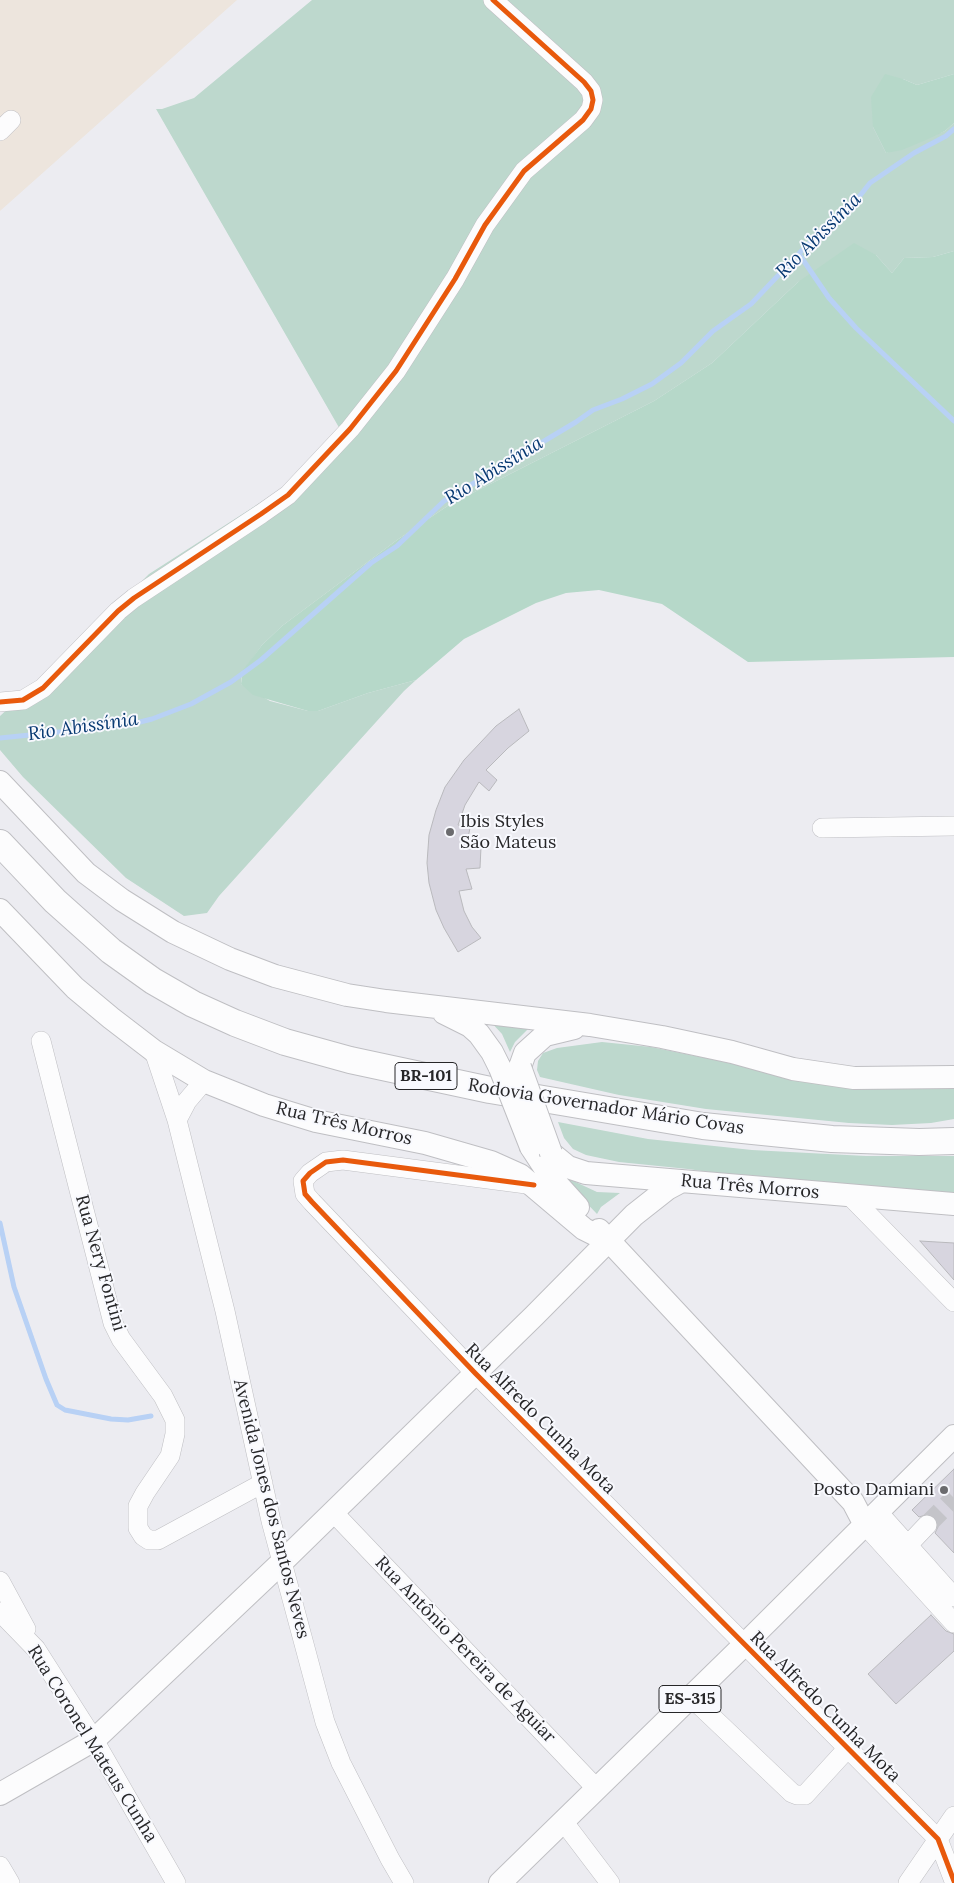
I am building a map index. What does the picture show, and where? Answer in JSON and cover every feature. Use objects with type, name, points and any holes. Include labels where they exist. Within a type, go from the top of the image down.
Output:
[{"type":"highway","name":"Rodovia Governador Mário Covas","points":[[0,843],[55,901],[111,951],[153,981],[193,1004],[235,1023],[285,1042],[350,1060],[481,1088],[704,1126],[832,1139],[919,1142],[954,1141]]},
{"type":"highway","points":[[919,1142],[954,1129]]},
{"type":"main road","points":[[6,789],[86,873],[122,900],[173,932],[230,960],[274,976],[347,995],[590,1025],[662,1037],[732,1052],[793,1068],[846,1076],[954,1077]]},
{"type":"main road","name":"Rua Três Morros","points":[[0,910],[76,988],[111,1018],[154,1051],[204,1081],[264,1106],[316,1121],[425,1143],[476,1157],[508,1169],[534,1186],[584,1229],[608,1241]]},
{"type":"main road","points":[[426,1005],[470,1026],[479,1034],[492,1052],[510,1068],[550,1176],[608,1241],[853,1502],[872,1519]]},
{"type":"main road","points":[[510,1068],[546,1035],[590,1025]]},
{"type":"main road","name":"Rua Três Morros","points":[[541,1150],[568,1167],[586,1173],[954,1204]]},
{"type":"main road","points":[[0,1794],[94,1740],[282,1562],[650,1200],[682,1181]]},
{"type":"main road","name":"ES-315","points":[[500,1883],[953,1440]]},
{"type":"street","points":[[0,702],[23,700],[43,688],[118,611],[134,598],[288,495],[350,429],[396,371],[455,279],[486,225],[524,171],[583,120],[591,109],[593,100],[591,91],[584,82],[493,0]]},
{"type":"street","points":[[822,828],[954,826]]},
{"type":"street","name":"Rua Nery Fontini","points":[[41,1041],[113,1323],[121,1340],[163,1396],[175,1420],[175,1434],[170,1456],[144,1492],[138,1506],[138,1528],[143,1536],[149,1540],[158,1540],[263,1483]]},
{"type":"street","name":"Avenida Jones dos Santos Neves","points":[[154,1051],[177,1120],[224,1311],[282,1562],[325,1722],[340,1763],[404,1883]]},
{"type":"street","points":[[177,1120],[187,1101],[204,1081]]},
{"type":"street","name":"Rua Alfredo Cunha Mota","points":[[534,1186],[343,1160],[326,1162],[310,1173],[303,1181],[305,1194],[312,1202],[475,1373],[744,1646],[938,1839]]},
{"type":"street","points":[[850,1196],[954,1302]]},
{"type":"street","name":"Rua Antônio Pereira de Aguiar","points":[[333,1512],[596,1788]]},
{"type":"street","points":[[872,1519],[908,1545],[954,1597]]},
{"type":"street","points":[[872,1519],[954,1623]]},
{"type":"street","points":[[908,1545],[927,1525]]},
{"type":"street","points":[[0,1582],[36,1649]]},
{"type":"street","name":"Rua Coronel Mateus Cunha","points":[[0,1612],[36,1649],[94,1740],[176,1883]]},
{"type":"street","points":[[691,1698],[792,1793],[797,1795],[805,1795],[847,1749]]},
{"type":"street","points":[[908,1883],[954,1816]]},
{"type":"street","points":[[562,1822],[610,1883]]},
{"type":"street","points":[[938,1839],[954,1881]]},
{"type":"street","points":[[0,1866],[10,1883]]},
{"type":"shaded area","points":[[0,0],[237,0],[0,211]]},
{"type":"green space","points":[[312,0],[954,0],[954,74],[917,85],[903,79],[873,127],[886,153],[945,131],[954,123],[954,251],[933,257],[904,258],[892,273],[876,255],[798,282],[712,363],[654,401],[449,505],[397,540],[282,626],[262,645],[242,673],[241,684],[270,701],[308,711],[318,711],[368,693],[416,680],[219,896],[207,913],[184,916],[126,878],[23,777],[0,750],[0,716],[82,641],[149,574],[283,488],[341,431],[156,109],[162,109],[194,98]]},
{"type":"green space","points":[[885,74],[917,85],[954,74],[954,123],[945,131],[926,140],[902,150],[886,153],[873,127],[871,97]]},
{"type":"green space","points":[[854,243],[876,255],[892,273],[904,258],[933,257],[954,251],[954,657],[748,662],[662,604],[599,590],[566,593],[536,603],[464,639],[416,680],[368,693],[318,711],[308,711],[253,695],[241,684],[243,670],[262,645],[282,626],[397,540],[449,505],[654,401],[712,363],[798,282]]},
{"type":"green space","points":[[489,1020],[530,1027],[515,1042],[510,1052],[502,1034]]},
{"type":"green space","points":[[602,1042],[651,1047],[740,1065],[954,1087],[954,1119],[931,1123],[892,1125],[849,1123],[706,1109],[619,1095],[540,1077],[537,1070],[538,1061],[543,1053],[557,1048]]},
{"type":"green space","points":[[558,1122],[648,1139],[752,1150],[866,1156],[954,1156],[954,1197],[772,1181],[688,1169],[619,1162],[586,1155],[573,1149],[564,1138]]},
{"type":"green space","points":[[567,1178],[597,1192],[620,1193],[601,1207],[597,1214],[575,1191]]},
{"type":"building","name":"Ibis Styles São Mateus","points":[[519,709],[529,731],[508,748],[486,770],[497,780],[489,791],[479,782],[465,805],[458,825],[470,828],[467,843],[481,847],[480,868],[466,869],[472,889],[459,891],[464,911],[472,927],[481,938],[458,952],[436,910],[429,883],[427,863],[429,835],[445,787],[464,760],[496,726]]},
{"type":"building","points":[[920,1241],[954,1243],[954,1280]]},
{"type":"building","name":"Posto Damiani","points":[[954,1469],[954,1553],[935,1533],[938,1527],[935,1517],[929,1514],[919,1517],[912,1510]]},
{"type":"building","points":[[931,1615],[946,1631],[954,1634],[954,1651],[896,1704],[868,1674]]},
{"type":"waterway","name":"Rio Abissínia","points":[[0,738],[128,725],[152,719],[191,704],[231,682],[261,660],[371,563],[397,546],[444,501],[593,410],[622,399],[652,384],[681,363],[713,331],[751,304],[810,242],[843,217],[870,183],[914,153],[946,136],[954,129]]},
{"type":"waterway","points":[[799,254],[829,298],[856,328],[954,421]]},
{"type":"waterway","points":[[0,1223],[14,1287],[57,1405],[65,1410],[111,1419],[128,1420],[151,1416]]},
{"type":"tunnel","points":[[927,1525],[954,1498]]},
{"type":"cycle path","points":[[0,702],[23,700],[43,688],[118,611],[134,598],[288,495],[350,429],[396,371],[455,279],[485,225],[524,171],[583,120],[591,109],[593,100],[591,91],[584,82],[493,0]]},
{"type":"cycle path","points":[[534,1185],[343,1160],[326,1162],[310,1173],[303,1181],[305,1194],[312,1202],[475,1373],[938,1839],[954,1881]]},
{"type":"place","name":"Ibis Styles São Mateus","points":[[450,832]]},
{"type":"place","name":"Posto Damiani","points":[[944,1490]]}]
